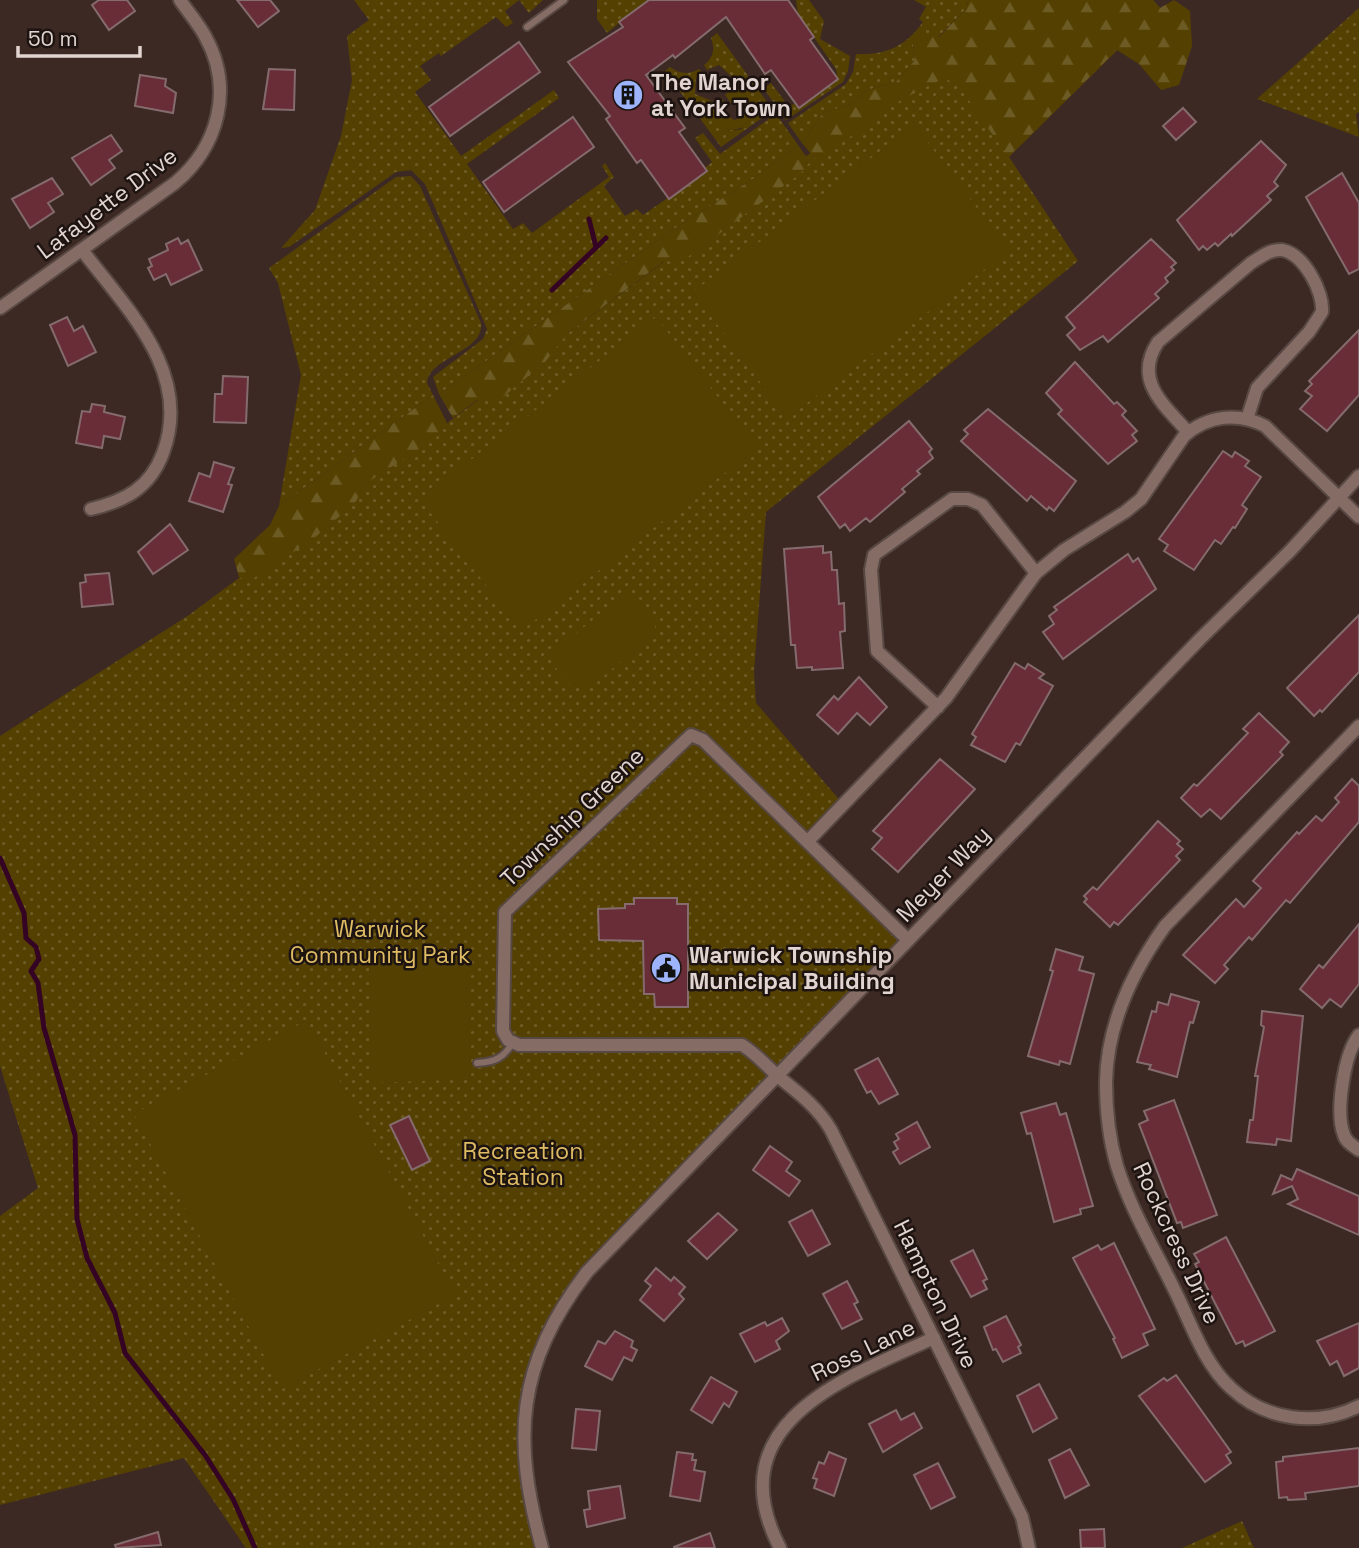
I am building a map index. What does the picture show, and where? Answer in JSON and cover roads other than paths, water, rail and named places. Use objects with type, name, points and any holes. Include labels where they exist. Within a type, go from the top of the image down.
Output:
[{"type":"street","name":"Lafayette Drive","points":[[0,308],[175,183],[194,167],[207,148],[219,110],[218,72],[205,35],[180,0]]},
{"type":"street","points":[[82,250],[146,334],[160,358],[171,401],[168,440],[152,475],[131,497],[91,509]]},
{"type":"street","points":[[1188,432],[1158,399],[1147,365],[1151,353],[1158,342],[1251,263],[1268,253],[1280,250],[1298,258],[1320,292],[1322,312],[1309,332],[1257,387],[1247,419]]},
{"type":"street","points":[[808,841],[942,702],[1036,573],[1141,499],[1188,432],[1210,421],[1228,417],[1247,419],[1265,426],[1359,517]]},
{"type":"street","name":"Meyer Way","points":[[542,1548],[524,1471],[523,1429],[533,1371],[551,1326],[587,1272],[1200,639],[1290,551],[1359,476]]},
{"type":"street","points":[[942,702],[877,651],[871,570],[874,555],[952,499],[968,499],[982,505],[1036,573]]},
{"type":"street","name":"Rockcress Drive","points":[[1359,726],[1165,926],[1145,954],[1120,1009],[1106,1081],[1110,1136],[1128,1195],[1221,1378],[1250,1403],[1287,1417],[1333,1416],[1359,1406]]},
{"type":"street","name":"Township Greene","points":[[513,1042],[503,1031],[505,912],[691,735],[703,740],[908,940]]},
{"type":"street","points":[[1359,1035],[1346,1061],[1340,1121],[1344,1139],[1359,1150]]},
{"type":"street","points":[[513,1042],[734,1044],[759,1054],[777,1076]]},
{"type":"street","name":"Hampton Drive","points":[[777,1076],[815,1108],[831,1130],[1022,1517],[1029,1548]]},
{"type":"street","name":"Ross Lane","points":[[780,1548],[765,1509],[764,1478],[769,1454],[789,1419],[819,1393],[934,1338]]},
{"type":"lane","points":[[527,27],[564,0]]},
{"type":"lane","points":[[477,1063],[492,1062],[506,1055],[513,1042]]},
{"type":"waterway","points":[[589,219],[596,247]]},
{"type":"waterway","points":[[552,290],[606,238]]},
{"type":"waterway","points":[[0,858],[24,913],[26,938],[36,947],[39,959],[31,971],[38,983],[44,1028],[75,1135],[77,1219],[87,1258],[115,1313],[125,1353],[205,1455],[233,1499],[255,1548]]},
{"type":"place","name":"The Manor at York Town","points":[[628,95]]},
{"type":"place","name":"Warwick Township Municipal Building","points":[[666,968]]},
{"type":"park label","name":"Warwick Community Park","points":[[380,942]]},
{"type":"park label","name":"Recreation Station","points":[[523,1164]]}]
